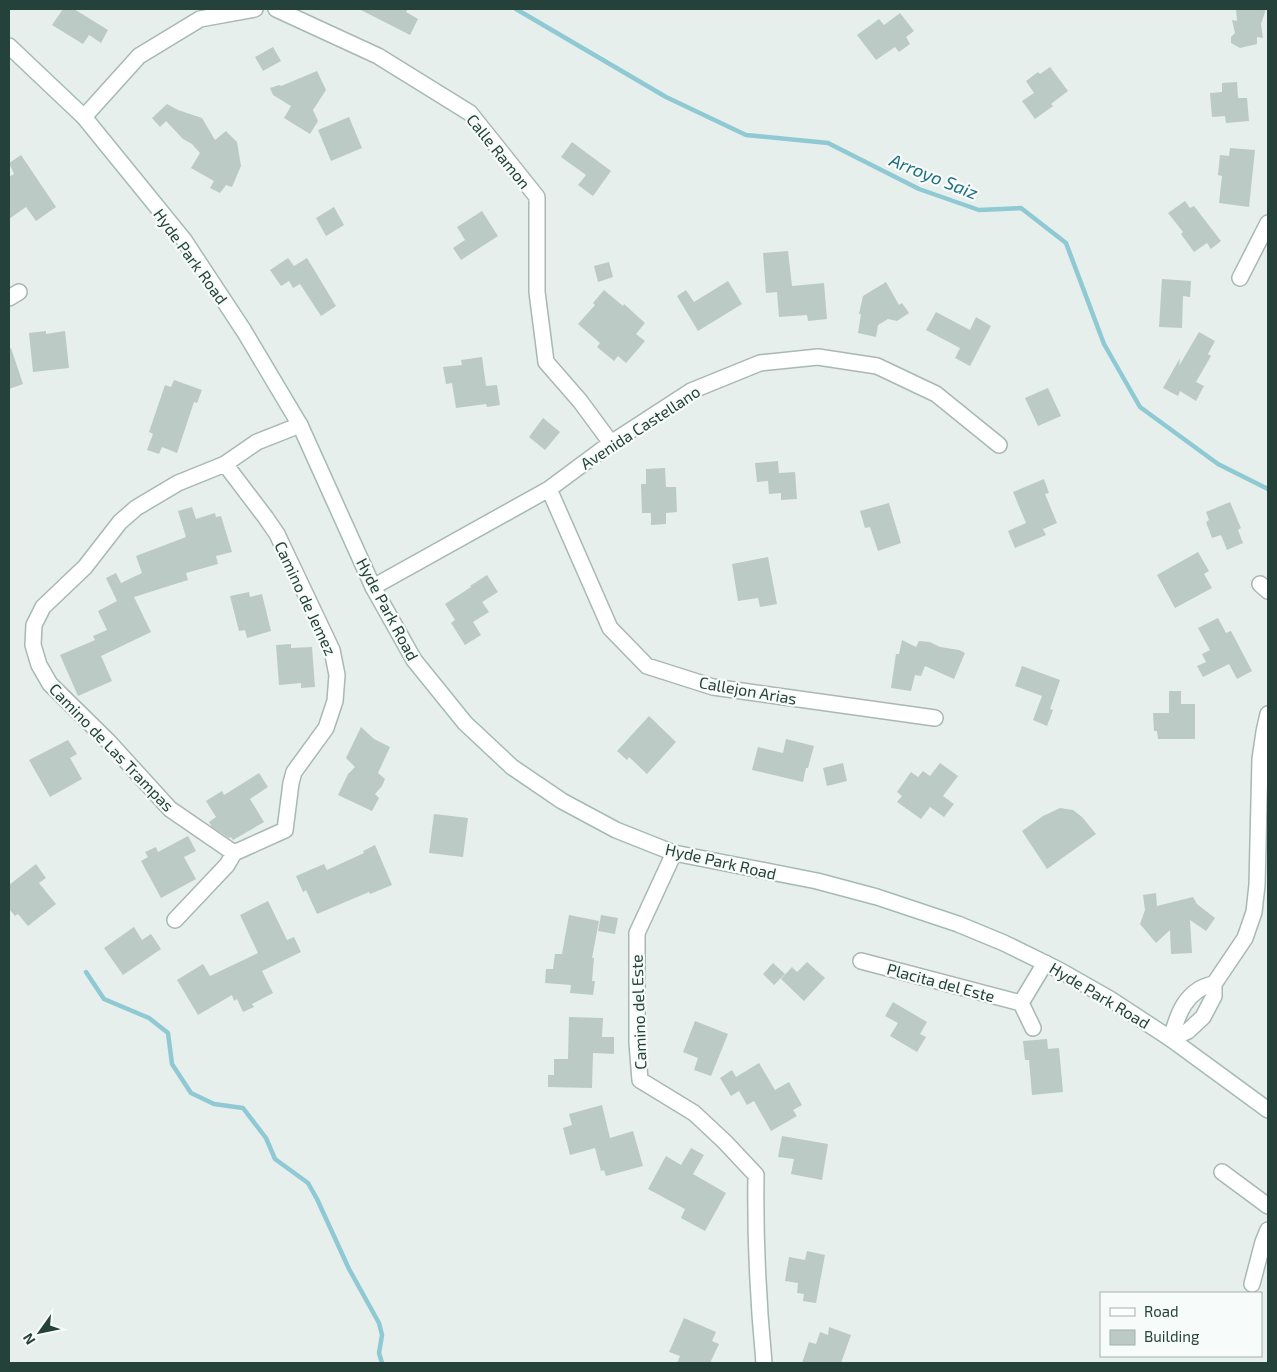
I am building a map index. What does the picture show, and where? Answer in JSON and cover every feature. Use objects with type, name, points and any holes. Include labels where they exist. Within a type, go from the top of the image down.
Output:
[{"type":"street","points":[[84,118],[139,56],[200,20],[255,9]]},
{"type":"street","name":"Calle Ramon","points":[[276,9],[378,56],[470,113],[537,197],[537,292],[546,362],[580,401],[611,443]]},
{"type":"street","name":"Hyde Park Road","points":[[9,46],[84,118],[184,240],[244,331],[300,425],[373,587],[414,660],[465,723],[512,767],[562,800],[616,830],[674,853],[817,881],[877,896],[958,924],[1045,963],[1110,999],[1172,1039],[1268,1110]]},
{"type":"street","points":[[1240,278],[1268,223]]},
{"type":"street","name":"Avenida Castellano","points":[[373,587],[549,489],[611,443],[691,391],[760,363],[818,357],[877,366],[936,394],[999,445]]},
{"type":"street","name":"Camino de Las Trampas","points":[[234,853],[170,809],[109,742],[50,684],[39,665],[32,634],[37,616],[43,607],[88,563],[127,515],[178,483],[226,464],[257,442],[300,425]]},
{"type":"street","name":"Camino de Jemez","points":[[176,920],[227,865],[234,853],[285,830],[294,772],[326,728],[335,701],[337,675],[332,650],[277,534],[226,464]]},
{"type":"street","name":"Callejon Arias","points":[[549,489],[610,628],[647,666],[713,688],[935,718]]},
{"type":"street","points":[[1172,1039],[1188,1030],[1203,1018],[1214,996],[1214,984],[1238,950],[1250,925],[1263,868],[1260,759],[1268,714]]},
{"type":"street","name":"Camino del Este","points":[[674,853],[637,932],[637,1043],[640,1080],[694,1112],[756,1175],[755,1234],[758,1309],[764,1363]]},
{"type":"street","name":"Placita del Este","points":[[861,961],[1021,1002]]},
{"type":"street","points":[[1033,1028],[1021,1002],[1045,963]]},
{"type":"street","points":[[1172,1039],[1178,1015],[1188,998],[1200,988],[1214,984]]},
{"type":"street","points":[[1222,1172],[1268,1206]]},
{"type":"street","points":[[1252,1284],[1268,1230]]},
{"type":"building","points":[[63,9],[74,9],[108,30],[101,43],[89,35],[83,44],[52,25]]},
{"type":"building","points":[[359,9],[408,9],[406,12],[418,19],[410,35]]},
{"type":"building","points":[[1236,9],[1266,9],[1261,24],[1263,38],[1257,37],[1257,44],[1240,48],[1231,43],[1231,37],[1235,33],[1232,20],[1237,21]]},
{"type":"building","points":[[900,13],[914,31],[906,37],[910,44],[899,52],[895,47],[876,60],[857,35],[879,19],[884,25]]},
{"type":"building","points":[[273,47],[281,61],[263,71],[255,57]]},
{"type":"building","points":[[1050,67],[1068,91],[1051,104],[1053,106],[1035,119],[1022,101],[1034,93],[1026,81],[1038,72],[1040,74]]},
{"type":"building","points":[[317,71],[326,90],[313,110],[318,121],[310,134],[284,118],[291,106],[273,95],[270,88],[281,86]]},
{"type":"building","points":[[1237,82],[1238,98],[1247,98],[1249,121],[1226,123],[1225,116],[1212,117],[1210,93],[1222,92],[1222,83]]},
{"type":"building","points":[[167,104],[202,118],[215,140],[226,131],[237,142],[241,166],[232,187],[226,185],[220,193],[210,188],[214,181],[191,168],[200,153],[166,121],[160,127],[152,118]]},
{"type":"building","points":[[349,117],[362,148],[331,161],[318,130]]},
{"type":"building","points":[[572,142],[611,171],[593,196],[578,185],[586,175],[561,157]]},
{"type":"building","points":[[1230,148],[1255,150],[1249,207],[1219,203],[1222,176],[1218,175],[1220,155],[1229,156]]},
{"type":"building","points":[[21,155],[56,207],[36,221],[26,207],[9,219],[9,177],[14,174],[9,163]]},
{"type":"building","points":[[1185,201],[1190,208],[1194,206],[1221,241],[1211,249],[1207,243],[1194,252],[1181,234],[1183,232],[1168,213]]},
{"type":"building","points":[[334,207],[344,225],[326,236],[316,218]]},
{"type":"building","points":[[482,211],[498,236],[461,260],[453,248],[465,240],[457,227]]},
{"type":"building","points":[[788,251],[792,286],[824,283],[827,319],[808,321],[807,315],[779,317],[777,292],[766,293],[763,253]]},
{"type":"building","points":[[288,258],[294,266],[307,258],[336,306],[321,316],[300,284],[293,288],[289,281],[281,286],[270,270]]},
{"type":"building","points":[[609,262],[613,277],[598,282],[594,266]]},
{"type":"building","points":[[1162,279],[1191,281],[1190,297],[1183,296],[1182,328],[1159,327]]},
{"type":"building","points":[[728,281],[742,304],[698,331],[677,296],[686,290],[694,302]]},
{"type":"building","points":[[886,282],[899,305],[902,303],[909,313],[897,321],[888,319],[878,325],[876,337],[858,333],[861,314],[859,314],[863,296]]},
{"type":"building","points":[[604,290],[623,306],[624,304],[645,323],[636,334],[645,341],[626,363],[618,356],[614,361],[597,347],[600,343],[578,324],[595,305],[593,303]]},
{"type":"building","points":[[936,312],[970,330],[976,317],[991,326],[970,366],[955,358],[960,348],[926,330]]},
{"type":"building","points":[[46,331],[46,334],[65,331],[69,368],[33,372],[29,333]]},
{"type":"building","points":[[1199,332],[1215,341],[1208,354],[1211,356],[1196,382],[1204,386],[1196,401],[1180,391],[1178,396],[1163,388],[1180,358],[1179,366]]},
{"type":"building","points":[[11,348],[23,384],[9,389],[9,349]]},
{"type":"building","points":[[482,357],[486,386],[497,385],[500,405],[487,407],[486,404],[456,408],[452,383],[446,384],[443,367],[462,365],[461,360]]},
{"type":"building","points":[[174,380],[202,390],[197,403],[194,402],[177,453],[162,447],[159,454],[147,450],[153,434],[149,432],[165,385],[171,387]]},
{"type":"building","points":[[1048,388],[1061,416],[1038,426],[1025,398]]},
{"type":"building","points":[[543,418],[560,432],[545,450],[529,437]]},
{"type":"building","points":[[778,461],[779,473],[795,472],[797,499],[781,500],[781,493],[769,494],[768,481],[757,482],[755,463]]},
{"type":"building","points":[[665,468],[666,487],[676,487],[677,512],[666,513],[666,524],[651,525],[651,513],[642,513],[641,484],[646,484],[646,469]]},
{"type":"building","points":[[1044,479],[1049,493],[1045,494],[1057,523],[1043,529],[1046,535],[1015,548],[1008,531],[1026,523],[1013,492]]},
{"type":"building","points":[[1230,502],[1241,528],[1238,530],[1243,543],[1227,550],[1221,535],[1212,538],[1206,522],[1209,520],[1206,512]]},
{"type":"building","points":[[889,503],[901,543],[878,551],[870,527],[865,528],[860,511]]},
{"type":"building","points":[[192,507],[196,519],[215,513],[216,517],[221,516],[232,552],[216,556],[218,564],[186,573],[188,580],[134,597],[151,632],[101,656],[112,681],[78,696],[60,655],[95,640],[93,636],[107,630],[98,611],[117,601],[106,578],[116,573],[121,583],[142,573],[136,556],[186,537],[178,511]]},
{"type":"building","points":[[1198,552],[1209,571],[1204,574],[1212,588],[1175,608],[1157,575]]},
{"type":"building","points":[[768,557],[777,604],[760,607],[758,598],[738,601],[732,564]]},
{"type":"building","points":[[487,575],[498,592],[482,602],[489,612],[473,622],[481,635],[465,645],[451,623],[455,620],[445,604]]},
{"type":"building","points":[[249,592],[250,597],[262,594],[271,631],[247,638],[245,630],[239,631],[230,596]]},
{"type":"building","points":[[1218,618],[1226,633],[1231,631],[1252,671],[1237,679],[1229,664],[1203,677],[1197,666],[1206,662],[1202,654],[1210,650],[1198,628]]},
{"type":"building","points":[[902,640],[916,647],[919,641],[930,642],[940,647],[959,650],[965,653],[954,679],[925,666],[921,676],[915,675],[911,691],[891,688],[896,654],[899,654]]},
{"type":"building","points":[[291,644],[291,648],[312,647],[315,687],[301,688],[301,683],[279,685],[276,645]]},
{"type":"building","points":[[1022,666],[1060,680],[1050,709],[1053,710],[1047,726],[1033,720],[1042,696],[1015,686]]},
{"type":"building","points":[[1169,691],[1181,691],[1181,704],[1195,704],[1195,739],[1158,739],[1157,731],[1154,731],[1153,713],[1169,713]]},
{"type":"building","points":[[649,716],[676,742],[647,774],[629,757],[627,760],[617,751]]},
{"type":"building","points":[[361,727],[374,739],[390,747],[378,773],[385,779],[375,794],[379,798],[372,811],[338,795],[348,774],[355,767],[346,758]]},
{"type":"building","points":[[786,739],[814,746],[803,782],[752,770],[758,747],[783,753]]},
{"type":"building","points":[[68,740],[77,754],[70,758],[82,779],[50,797],[29,760]]},
{"type":"building","points":[[843,763],[847,781],[827,786],[823,768]]},
{"type":"building","points":[[940,763],[958,776],[943,796],[954,804],[944,817],[930,807],[921,819],[897,802],[902,796],[897,792],[911,772],[918,777],[923,771],[930,776]]},
{"type":"building","points":[[259,773],[268,787],[250,799],[264,822],[233,840],[212,827],[209,822],[216,817],[206,801],[222,791],[224,795]]},
{"type":"building","points":[[1060,808],[1073,810],[1082,817],[1096,834],[1047,869],[1022,831],[1043,816]]},
{"type":"building","points":[[434,814],[468,818],[463,857],[429,853]]},
{"type":"building","points":[[188,836],[196,851],[184,857],[196,879],[161,898],[141,861],[148,857],[145,852],[156,847],[158,852]]},
{"type":"building","points":[[375,845],[392,885],[370,894],[369,892],[317,914],[306,890],[303,892],[296,876],[324,864],[327,870],[364,853],[363,851]]},
{"type":"building","points":[[36,864],[46,878],[39,883],[56,904],[28,926],[18,914],[15,916],[9,909],[9,885]]},
{"type":"building","points":[[1156,893],[1157,906],[1193,897],[1197,904],[1215,918],[1206,931],[1190,920],[1192,953],[1171,954],[1170,930],[1156,943],[1140,924],[1145,910],[1143,895]]},
{"type":"building","points":[[268,901],[287,940],[294,937],[301,952],[262,971],[273,993],[252,1004],[254,1007],[243,1012],[237,999],[234,1001],[232,995],[198,1015],[177,980],[203,964],[210,976],[258,953],[240,915]]},
{"type":"building","points":[[569,915],[599,921],[592,958],[594,958],[592,981],[595,981],[593,995],[570,993],[571,985],[545,983],[546,969],[553,969],[555,954],[562,954]]},
{"type":"building","points":[[601,915],[618,918],[615,934],[598,931]]},
{"type":"building","points":[[134,927],[142,940],[151,934],[161,949],[123,975],[104,948]]},
{"type":"building","points":[[807,962],[825,978],[804,1001],[781,979],[792,967],[797,972]]},
{"type":"building","points":[[773,963],[785,974],[774,985],[763,974]]},
{"type":"building","points":[[893,1002],[927,1022],[920,1034],[926,1037],[917,1052],[890,1036],[898,1023],[885,1016]]},
{"type":"building","points":[[569,1017],[603,1018],[602,1037],[614,1037],[614,1054],[593,1053],[592,1088],[548,1087],[548,1075],[554,1075],[554,1059],[568,1059]]},
{"type":"building","points":[[695,1021],[728,1034],[711,1076],[694,1070],[698,1058],[683,1052]]},
{"type":"building","points":[[1047,1039],[1048,1049],[1059,1048],[1063,1092],[1032,1095],[1029,1060],[1025,1060],[1023,1041]]},
{"type":"building","points":[[759,1063],[775,1090],[789,1082],[802,1105],[793,1110],[797,1116],[771,1131],[754,1101],[747,1105],[739,1091],[731,1096],[720,1078],[732,1070],[736,1077]]},
{"type":"building","points":[[602,1105],[610,1138],[633,1131],[643,1166],[606,1176],[604,1170],[601,1171],[595,1148],[570,1155],[563,1128],[572,1125],[569,1114]]},
{"type":"building","points":[[782,1136],[828,1144],[822,1180],[791,1174],[794,1159],[778,1157]]},
{"type":"building","points":[[691,1148],[704,1155],[693,1174],[726,1193],[705,1231],[681,1218],[685,1209],[648,1189],[666,1156],[681,1165]]},
{"type":"building","points":[[807,1251],[825,1255],[816,1303],[803,1301],[804,1294],[797,1293],[798,1283],[785,1281],[789,1257],[805,1260]]},
{"type":"building","points":[[684,1318],[716,1332],[712,1341],[719,1344],[710,1363],[677,1363],[680,1356],[669,1352]]},
{"type":"building","points":[[829,1327],[851,1335],[841,1363],[802,1363],[809,1342],[816,1344],[820,1332],[828,1335]]},
{"type":"waterway","name":"Arroyo Saiz","points":[[516,9],[666,97],[746,135],[828,143],[919,189],[979,210],[1021,208],[1066,243],[1104,344],[1140,407],[1218,464],[1268,489]]},
{"type":"waterway","points":[[86,972],[104,999],[149,1018],[168,1033],[172,1064],[191,1093],[214,1104],[243,1108],[266,1138],[275,1159],[308,1183],[349,1269],[379,1323],[382,1335],[379,1353],[382,1363]]}]
